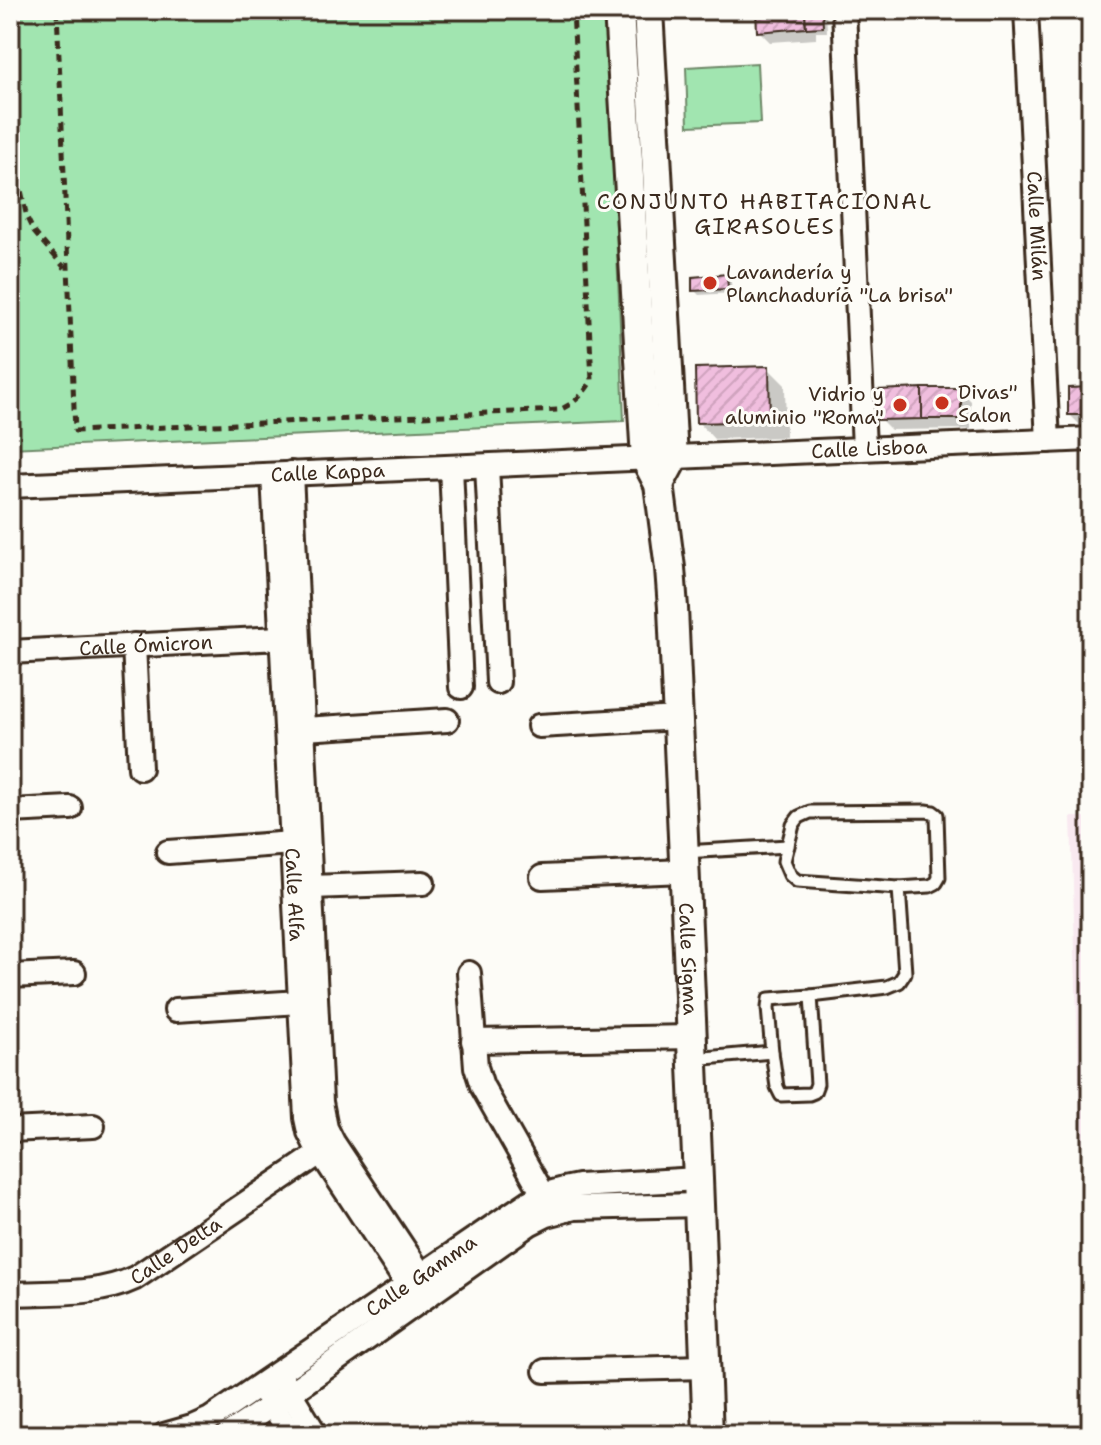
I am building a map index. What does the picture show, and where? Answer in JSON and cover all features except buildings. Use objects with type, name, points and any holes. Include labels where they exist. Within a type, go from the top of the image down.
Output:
[{"type":"street","points":[[619,10],[659,458]]},
{"type":"street","points":[[648,10],[659,458]]},
{"type":"street","points":[[844,10],[864,448]]},
{"type":"street","name":"Calle Milán","points":[[1026,10],[1048,441]]},
{"type":"street","name":"Calle Lisboa","points":[[659,458],[1091,439]]},
{"type":"street","name":"Calle Kappa","points":[[10,486],[659,458]]},
{"type":"street","name":"Calle Sigma","points":[[659,458],[659,484],[670,568],[678,718],[708,1435]]},
{"type":"street","points":[[487,466],[498,682]]},
{"type":"street","points":[[451,467],[461,687]]},
{"type":"street","name":"Calle Alfa","points":[[282,474],[281,638],[311,887],[321,1102],[326,1128],[333,1142],[415,1281]]},
{"type":"street","name":"Calle Alfa","points":[[282,474],[304,729],[292,843],[306,1118],[309,1132],[320,1153],[415,1281]]},
{"type":"street","name":"Calle Ómicron","points":[[10,652],[281,638]]},
{"type":"street","points":[[134,645],[140,768]]},
{"type":"street","points":[[539,726],[678,718]]},
{"type":"street","points":[[304,729],[447,720]]},
{"type":"street","points":[[10,811],[70,808]]},
{"type":"street","points":[[168,852],[292,843]]},
{"type":"street","points":[[542,877],[684,861]]},
{"type":"street","points":[[311,887],[423,883]]},
{"type":"street","points":[[10,976],[74,973]]},
{"type":"street","points":[[469,973],[473,1041],[482,1086],[543,1194]]},
{"type":"street","points":[[176,1010],[300,1002]]},
{"type":"street","points":[[473,1041],[692,1048]]},
{"type":"street","points":[[10,1130],[93,1126]]},
{"type":"street","name":"Calle Delta","points":[[10,1294],[94,1290],[120,1285],[135,1278],[320,1153]]},
{"type":"street","name":"Calle Gamma","points":[[164,1435],[210,1419],[543,1194],[578,1186],[699,1192]]},
{"type":"street","name":"Calle Gamma","points":[[227,1435],[529,1224],[547,1215],[574,1208],[699,1192]]},
{"type":"street","points":[[545,1371],[705,1367]]},
{"type":"street","points":[[269,1379],[282,1399],[316,1435]]},
{"type":"street","points":[[282,1399],[291,1435]]},
{"type":"lane","points":[[810,812],[933,812],[937,815],[939,878],[930,886],[899,888],[797,881],[790,875],[784,861],[788,846],[793,825],[799,817],[810,812]]},
{"type":"lane","points":[[684,861],[788,846]]},
{"type":"lane","points":[[811,996],[817,1084],[814,1092],[809,1094],[781,1095],[772,1052],[769,999],[887,987],[899,982],[905,973],[905,953],[899,888]]},
{"type":"lane","points":[[692,1048],[772,1052]]},
{"type":"path","points":[[57,10],[75,431],[559,410],[574,403],[592,380],[573,10]]},
{"type":"path","points":[[10,166],[34,232],[67,270]]},
{"type":"shaded area","points":[[1071,817],[1091,817],[1091,1183],[1082,1184]]},
{"type":"green space","points":[[10,10],[607,10],[624,421],[10,448]]},
{"type":"green space","points":[[757,63],[760,123],[688,126],[686,67]]},
{"type":"place","name":"Lavandería y Planchaduría \"La brisa\"","points":[[710,283]]},
{"type":"place","name":"Divas'' Salon","points":[[942,403]]},
{"type":"place","name":"Vidrio y aluminio \"Roma\"","points":[[900,405]]},
{"type":"district","name":"CONJUNTO HABITACIONAL GIRASOLES","points":[[765,214]]}]
